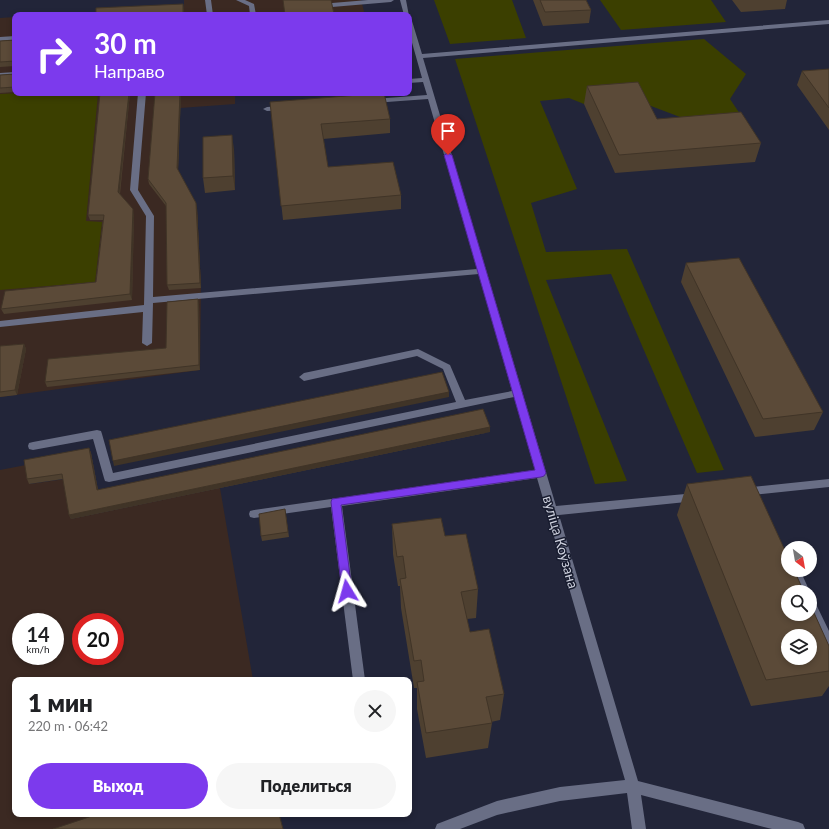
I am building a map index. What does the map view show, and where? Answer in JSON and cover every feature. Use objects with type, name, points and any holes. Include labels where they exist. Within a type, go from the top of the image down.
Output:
[{"type":"street","points":[[210,12],[208,1],[218,0]]},
{"type":"street","points":[[239,0],[252,5],[253,12]]},
{"type":"street","points":[[332,5],[351,2],[390,0]]},
{"type":"street","points":[[403,0],[406,12]]},
{"type":"street","points":[[419,56],[829,22]]},
{"type":"street","name":"вуліца Коўзана","points":[[412,32],[633,786],[639,829]]},
{"type":"street","points":[[0,39],[12,38]]},
{"type":"street","points":[[0,75],[12,74]]},
{"type":"street","points":[[412,81],[426,80]]},
{"type":"street","points":[[142,96],[134,190],[150,216],[147,343]]},
{"type":"street","points":[[366,102],[431,97]]},
{"type":"street","points":[[267,109],[290,107]]},
{"type":"street","points":[[0,324],[148,304],[482,271]]},
{"type":"street","points":[[304,377],[418,352],[447,367],[462,405]]},
{"type":"street","points":[[33,446],[97,434],[109,478],[518,393]]},
{"type":"street","points":[[254,514],[541,473]]},
{"type":"street","points":[[732,493],[829,484]]},
{"type":"street","points":[[755,491],[762,504]]},
{"type":"street","points":[[552,511],[709,495]]},
{"type":"street","points":[[336,502],[359,677]]},
{"type":"street","points":[[817,618],[829,643]]},
{"type":"street","points":[[442,829],[504,806],[560,794],[633,786],[798,829]]},
{"type":"shaded area","points":[[184,0],[361,0],[364,12],[122,12],[184,9]]},
{"type":"shaded area","points":[[434,0],[512,0],[526,38],[450,44]]},
{"type":"shaded area","points":[[600,0],[711,0],[726,22],[621,30]]},
{"type":"shaded area","points":[[12,17],[12,96],[235,96],[235,104],[180,108],[178,173],[197,208],[201,284],[200,370],[0,397],[0,18]]},
{"type":"shaded area","points":[[704,39],[746,74],[730,99],[748,126],[696,123],[635,100],[584,104],[569,98],[540,101],[577,189],[531,203],[546,252],[627,249],[724,470],[697,473],[611,274],[546,280],[627,481],[595,484],[455,59]]},
{"type":"shaded area","points":[[12,93],[12,96],[98,96],[86,221],[102,222],[95,282],[0,290],[0,94]]},
{"type":"shaded area","points":[[26,465],[30,484],[65,479],[71,519],[220,488],[252,677],[12,677],[12,817],[127,817],[92,829],[0,829],[0,470]]},
{"type":"building","points":[[283,0],[331,0],[334,12],[285,12]]},
{"type":"building","points":[[540,0],[586,0],[591,10],[545,12]]},
{"type":"building","points":[[183,4],[183,12],[96,12],[96,8]]},
{"type":"building","points":[[12,40],[12,61],[0,62],[0,41]]},
{"type":"building","points":[[829,69],[829,108],[802,71]]},
{"type":"building","points":[[12,74],[12,87],[0,88],[0,75]]},
{"type":"building","points":[[638,82],[657,119],[741,112],[761,143],[619,155],[587,86]]},
{"type":"building","points":[[100,96],[129,96],[118,192],[133,209],[130,294],[1,309],[5,291],[96,282],[104,215],[88,215]]},
{"type":"building","points":[[155,96],[180,96],[177,168],[196,203],[200,283],[167,285],[166,203],[148,179]]},
{"type":"building","points":[[346,96],[385,96],[390,119],[321,124],[328,167],[393,162],[401,195],[281,206],[270,102]]},
{"type":"building","points":[[232,135],[233,176],[203,178],[203,137]]},
{"type":"building","points":[[739,258],[823,412],[763,419],[686,263]]},
{"type":"building","points":[[198,299],[199,365],[45,382],[48,359],[166,348],[167,302]]},
{"type":"building","points":[[24,344],[15,390],[0,392],[0,346]]},
{"type":"building","points":[[442,372],[449,392],[113,461],[109,440]]},
{"type":"building","points":[[483,409],[490,427],[69,515],[62,474],[27,479],[24,460],[89,448],[97,490]]},
{"type":"building","points":[[751,476],[781,542],[781,577],[797,577],[801,585],[781,585],[781,621],[817,621],[817,619],[829,646],[829,671],[766,680],[687,484]]},
{"type":"building","points":[[285,509],[288,532],[261,536],[259,514]]},
{"type":"building","points":[[441,518],[445,536],[466,534],[478,589],[461,592],[470,632],[489,629],[504,694],[486,697],[492,723],[426,733],[417,682],[424,681],[421,660],[414,661],[400,579],[406,578],[403,556],[397,557],[392,524]]},
{"type":"building","points":[[89,817],[280,817],[283,829],[53,829]]},
{"type":"route","points":[[347,591],[336,502],[541,473],[448,155]]}]
